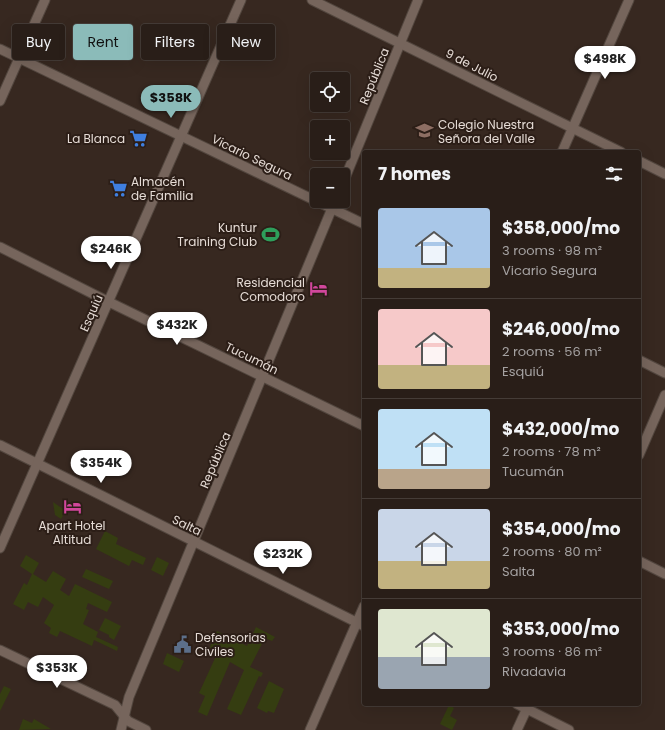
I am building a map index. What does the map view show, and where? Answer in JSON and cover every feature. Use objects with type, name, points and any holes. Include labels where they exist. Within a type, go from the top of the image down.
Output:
[{"type":"street","points":[[34,24],[45,0]]},
{"type":"street","name":"Esquiú","points":[[0,548],[241,0]]},
{"type":"street","name":"9 de Julio","points":[[312,0],[401,42],[617,150]]},
{"type":"street","name":"República","points":[[349,168],[418,0]]},
{"type":"street","points":[[563,150],[629,0]]},
{"type":"street","name":"Vicario Segura","points":[[0,49],[12,56]]},
{"type":"street","points":[[0,102],[18,60]]},
{"type":"street","name":"Vicario Segura","points":[[20,60],[181,136],[310,194]]},
{"type":"street","points":[[641,162],[665,174]]},
{"type":"street","name":"República","points":[[121,730],[129,697],[333,208]]},
{"type":"street","name":"Vicario Segura","points":[[339,208],[362,223]]},
{"type":"street","name":"Tucumán","points":[[0,247],[109,302],[264,376],[362,425]]},
{"type":"street","points":[[641,361],[665,373]]},
{"type":"street","points":[[641,450],[665,395]]},
{"type":"street","name":"Salta","points":[[0,445],[360,624]]},
{"type":"street","points":[[641,562],[665,574]]},
{"type":"street","points":[[310,730],[360,624]]},
{"type":"street","points":[[0,650],[115,705],[124,716],[146,730]]},
{"type":"street","points":[[517,730],[528,706],[568,730]]},
{"type":"green space","points":[[53,502],[66,511],[61,519],[55,515]]},
{"type":"green space","points":[[105,531],[118,538],[116,544],[146,558],[143,565],[132,560],[129,566],[96,549]]},
{"type":"green space","points":[[26,555],[39,563],[33,574],[46,582],[53,571],[66,579],[60,590],[69,596],[75,584],[112,602],[107,612],[88,603],[86,609],[89,610],[83,624],[98,632],[96,637],[118,647],[117,651],[94,640],[92,646],[60,631],[57,637],[49,633],[51,628],[44,623],[54,605],[43,597],[38,607],[28,602],[24,610],[13,604],[24,583],[27,585],[32,574],[20,566]]},
{"type":"green space","points":[[157,557],[169,563],[163,576],[151,570]]},
{"type":"green space","points":[[86,569],[113,581],[109,589],[82,577]]},
{"type":"green space","points":[[105,618],[121,626],[114,640],[109,637],[109,635],[99,630]]},
{"type":"green space","points":[[256,627],[275,637],[272,641],[265,638],[250,667],[263,673],[261,677],[259,676],[241,715],[227,709],[244,670],[230,662],[207,716],[198,712],[205,696],[199,693],[216,656],[208,651],[217,631],[247,646]]},
{"type":"green space","points":[[167,653],[184,661],[179,672],[163,664]]},
{"type":"green space","points":[[269,681],[284,689],[274,713],[268,711],[267,713],[257,708]]},
{"type":"green space","points":[[4,686],[11,689],[0,711],[0,694]]},
{"type":"green space","points":[[449,706],[454,708],[450,716],[457,720],[452,730],[440,724]]},
{"type":"green space","points":[[23,719],[32,723],[34,719],[51,729],[19,730]]},
{"type":"place","name":"Colegio Nuestra Señora del Valle","points":[[425,131]]},
{"type":"place","name":"La Blanca","points":[[138,138]]},
{"type":"place","name":"Almacén de Familia","points":[[118,188]]},
{"type":"place","name":"Kuntur Training Club","points":[[270,234]]},
{"type":"place","name":"Residencial Comodoro","points":[[318,289]]},
{"type":"place","name":"Apart Hotel Altitud","points":[[72,506]]},
{"type":"place","name":"Defensorias Civiles","points":[[182,644]]}]
